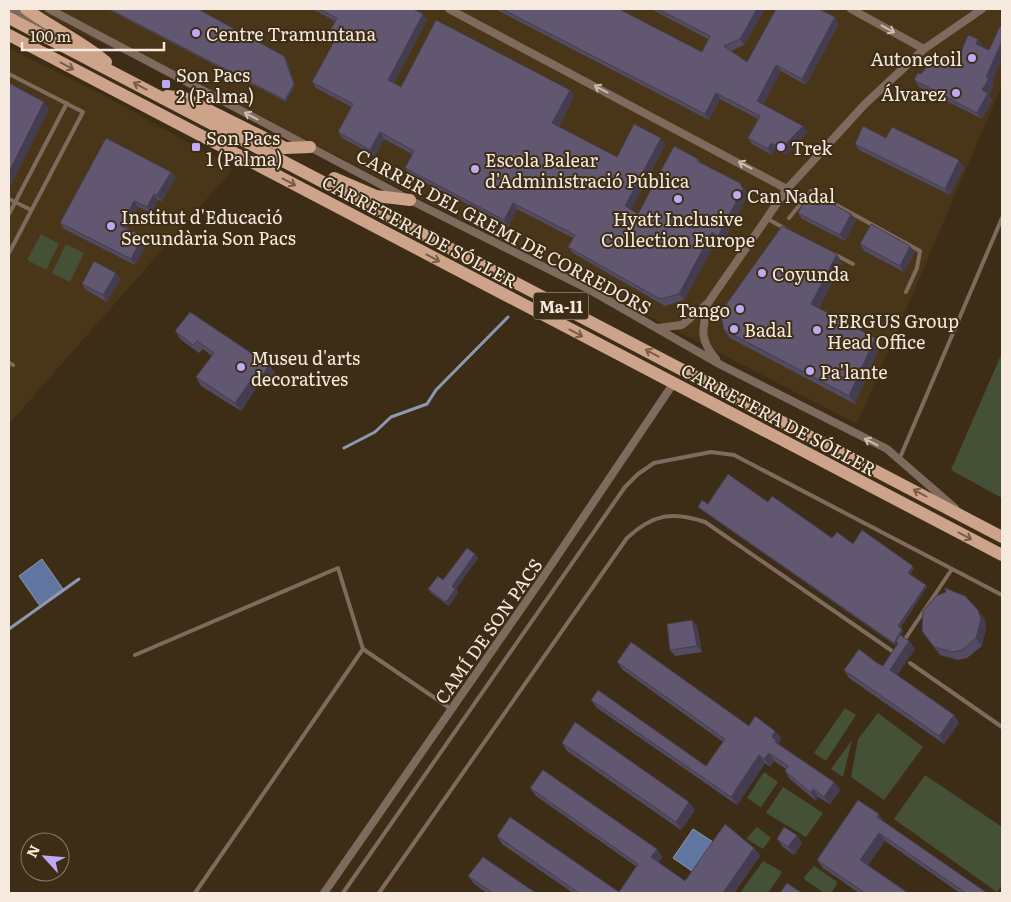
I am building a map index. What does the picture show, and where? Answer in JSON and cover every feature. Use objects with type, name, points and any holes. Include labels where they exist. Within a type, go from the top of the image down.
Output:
[{"type":"main road","points":[[26,9],[88,46],[121,76]]},
{"type":"main road","name":"CARRETERA DE SÓLLER","points":[[9,18],[1002,537]]},
{"type":"main road","name":"CARRETERA DE SÓLLER","points":[[9,35],[1002,555]]},
{"type":"main road","points":[[159,95],[184,98],[285,148],[310,147]]},
{"type":"main road","points":[[285,161],[304,164],[376,196],[410,200]]},
{"type":"street","name":"CARRER DEL GREMI DE CORREDORS","points":[[49,9],[410,200],[590,290],[721,365],[887,449],[963,516]]},
{"type":"street","points":[[449,9],[788,189]]},
{"type":"street","points":[[851,9],[924,49]]},
{"type":"street","points":[[657,328],[682,324],[708,303],[788,189],[865,104],[924,49],[982,9]]},
{"type":"street","points":[[9,10],[90,53],[121,76]]},
{"type":"street","points":[[708,303],[703,332],[704,345],[721,365]]},
{"type":"street","name":"CAMÍ DE SON PACS","points":[[324,893],[588,511],[673,384]]},
{"type":"lane","points":[[9,74],[83,112],[9,253]]},
{"type":"lane","points":[[9,214],[67,103]]},
{"type":"lane","points":[[789,218],[811,191],[920,251],[916,268],[906,292]]},
{"type":"lane","points":[[9,199],[32,210]]},
{"type":"lane","points":[[766,218],[790,232]]},
{"type":"lane","points":[[899,460],[1002,218]]},
{"type":"lane","points":[[831,252],[853,264]]},
{"type":"lane","points":[[343,893],[625,487],[638,474],[654,463],[712,452],[734,454],[1002,595]]},
{"type":"lane","points":[[379,893],[627,538],[642,524],[658,517],[685,515],[705,522],[895,653]]},
{"type":"lane","points":[[135,655],[338,568],[363,650],[452,709]]},
{"type":"lane","points":[[889,661],[952,569]]},
{"type":"lane","points":[[195,893],[363,650]]},
{"type":"lane","points":[[910,663],[1002,727]]},
{"type":"shaded area","points":[[30,9],[1002,9],[1002,85],[857,424],[326,150]]},
{"type":"shaded area","name":"Institut d'Educació Secundària Son Pacs","points":[[9,48],[107,97],[234,168],[9,424]]},
{"type":"green space","points":[[41,234],[59,244],[46,270],[27,260]]},
{"type":"green space","points":[[66,244],[84,253],[70,282],[52,273]]},
{"type":"green space","points":[[1002,353],[1002,498],[951,470]]},
{"type":"green space","points":[[845,708],[856,715],[826,761],[814,753]]},
{"type":"green space","points":[[878,713],[923,747],[884,800],[851,777],[858,739]]},
{"type":"green space","points":[[852,740],[843,777],[831,769]]},
{"type":"green space","points":[[764,772],[778,782],[761,807],[747,798]]},
{"type":"green space","points":[[925,775],[1002,827],[1002,885],[997,892],[894,819]]},
{"type":"green space","points":[[783,787],[823,813],[806,837],[766,813]]},
{"type":"green space","points":[[757,827],[771,838],[763,849],[747,838]]},
{"type":"green space","points":[[763,861],[781,871],[781,874],[768,893],[740,893]]},
{"type":"green space","points":[[814,866],[836,881],[837,884],[831,893],[824,893],[805,880],[804,877]]},
{"type":"water","points":[[42,559],[63,589],[40,606],[19,576]]},
{"type":"water","points":[[693,829],[713,842],[692,871],[673,858]]},
{"type":"building","name":"Centre Tramuntana","points":[[109,9],[198,9],[284,56],[294,84],[285,100]]},
{"type":"building","points":[[319,9],[413,9],[423,14],[388,80],[401,87],[436,20],[570,90],[552,123],[617,157],[634,124],[661,138],[625,206],[638,214],[674,146],[698,159],[697,161],[740,183],[743,189],[718,236],[712,232],[679,294],[660,299],[568,247],[575,235],[513,203],[504,220],[405,168],[414,151],[380,132],[370,150],[338,132],[353,104],[312,82],[335,40],[327,36],[337,18]]},
{"type":"building","points":[[502,9],[619,9],[702,52],[710,36],[658,9],[757,9],[740,39],[724,46],[747,62],[776,9],[819,9],[835,17],[802,79],[776,65],[757,101],[803,126],[781,149],[771,143],[768,149],[748,138],[760,116],[716,93],[705,114]]},
{"type":"building","points":[[1000,26],[1002,27],[1002,41],[986,77],[989,78],[982,90],[988,93],[977,113],[914,80],[918,73],[921,74],[930,63],[935,66],[941,54],[957,62],[968,35],[978,39],[976,44],[989,50]]},
{"type":"building","points":[[9,83],[44,102],[9,172]]},
{"type":"building","points":[[863,126],[886,138],[892,127],[959,160],[945,189],[855,144]]},
{"type":"building","points":[[106,138],[171,172],[157,195],[154,194],[147,207],[134,201],[121,226],[143,236],[131,259],[60,223]]},
{"type":"building","points":[[809,191],[851,214],[840,235],[798,213]]},
{"type":"building","points":[[871,224],[910,246],[900,266],[860,244]]},
{"type":"building","points":[[782,226],[837,254],[811,304],[875,338],[849,396],[724,330],[720,313]]},
{"type":"building","points":[[94,261],[116,273],[103,295],[82,284]]},
{"type":"building","name":"Museu d'arts decoratives","points":[[190,312],[269,365],[261,377],[256,373],[235,403],[196,377],[214,353],[197,341],[193,345],[175,331]]},
{"type":"building","points":[[728,474],[768,502],[772,496],[832,538],[837,532],[853,544],[862,530],[913,566],[908,573],[926,585],[898,626],[902,629],[894,643],[698,507],[702,500],[708,504]]},
{"type":"building","points":[[467,548],[475,554],[452,586],[455,589],[446,602],[428,589],[438,576],[443,580]]},
{"type":"building","points":[[945,588],[965,596],[978,610],[981,619],[976,638],[962,650],[952,652],[934,647],[922,631],[923,611],[936,596],[946,592]]},
{"type":"building","points":[[692,620],[697,646],[670,650],[667,624]]},
{"type":"building","points":[[900,635],[909,641],[890,670],[954,715],[939,736],[844,670],[859,649],[883,666],[898,643],[896,641]]},
{"type":"building","points":[[631,642],[749,726],[755,716],[775,731],[772,737],[776,740],[775,742],[834,782],[824,797],[813,789],[811,793],[785,771],[788,766],[769,753],[764,759],[759,755],[731,797],[591,700],[598,690],[706,766],[725,739],[617,662]]},
{"type":"building","points":[[575,722],[689,802],[676,822],[562,743]]},
{"type":"building","points":[[543,770],[657,849],[651,857],[685,881],[725,824],[754,848],[723,893],[579,893],[497,836],[510,817],[619,892],[638,864],[530,788]]},
{"type":"building","points":[[858,800],[879,814],[877,817],[987,893],[966,893],[879,833],[860,860],[908,893],[865,893],[817,860]]},
{"type":"building","points":[[784,827],[797,835],[788,847],[777,839]]},
{"type":"building","points":[[483,857],[536,893],[493,893],[468,876]]},
{"type":"building","points":[[787,883],[802,893],[780,893]]},
{"type":"waterway","points":[[344,448],[375,432],[391,417],[427,404],[436,390],[508,317]]},
{"type":"waterway","points":[[9,629],[79,579]]},
{"type":"place","name":"Centre Tramuntana","points":[[196,33]]},
{"type":"place","name":"Autonetoil","points":[[972,58]]},
{"type":"place","name":"Son Pacs 2 (Palma)","points":[[166,84]]},
{"type":"place","name":"Álvarez","points":[[956,93]]},
{"type":"place","name":"Son Pacs 1 (Palma)","points":[[196,147]]},
{"type":"place","name":"Trek","points":[[781,147]]},
{"type":"place","name":"Escola Balear d'Administració Pública","points":[[475,169]]},
{"type":"place","name":"Can Nadal","points":[[737,195]]},
{"type":"place","name":"Hyatt Inclusive Collection Europe","points":[[678,199]]},
{"type":"place","name":"Institut d'Educació Secundària Son Pacs","points":[[111,226]]},
{"type":"place","name":"Coyunda","points":[[762,273]]},
{"type":"place","name":"Tango","points":[[740,309]]},
{"type":"place","name":"Badal","points":[[734,329]]},
{"type":"place","name":"FERGUS Group Head Office","points":[[817,330]]},
{"type":"place","name":"Museu d'arts decoratives","points":[[241,367]]},
{"type":"place","name":"Pa'lante","points":[[810,371]]}]
